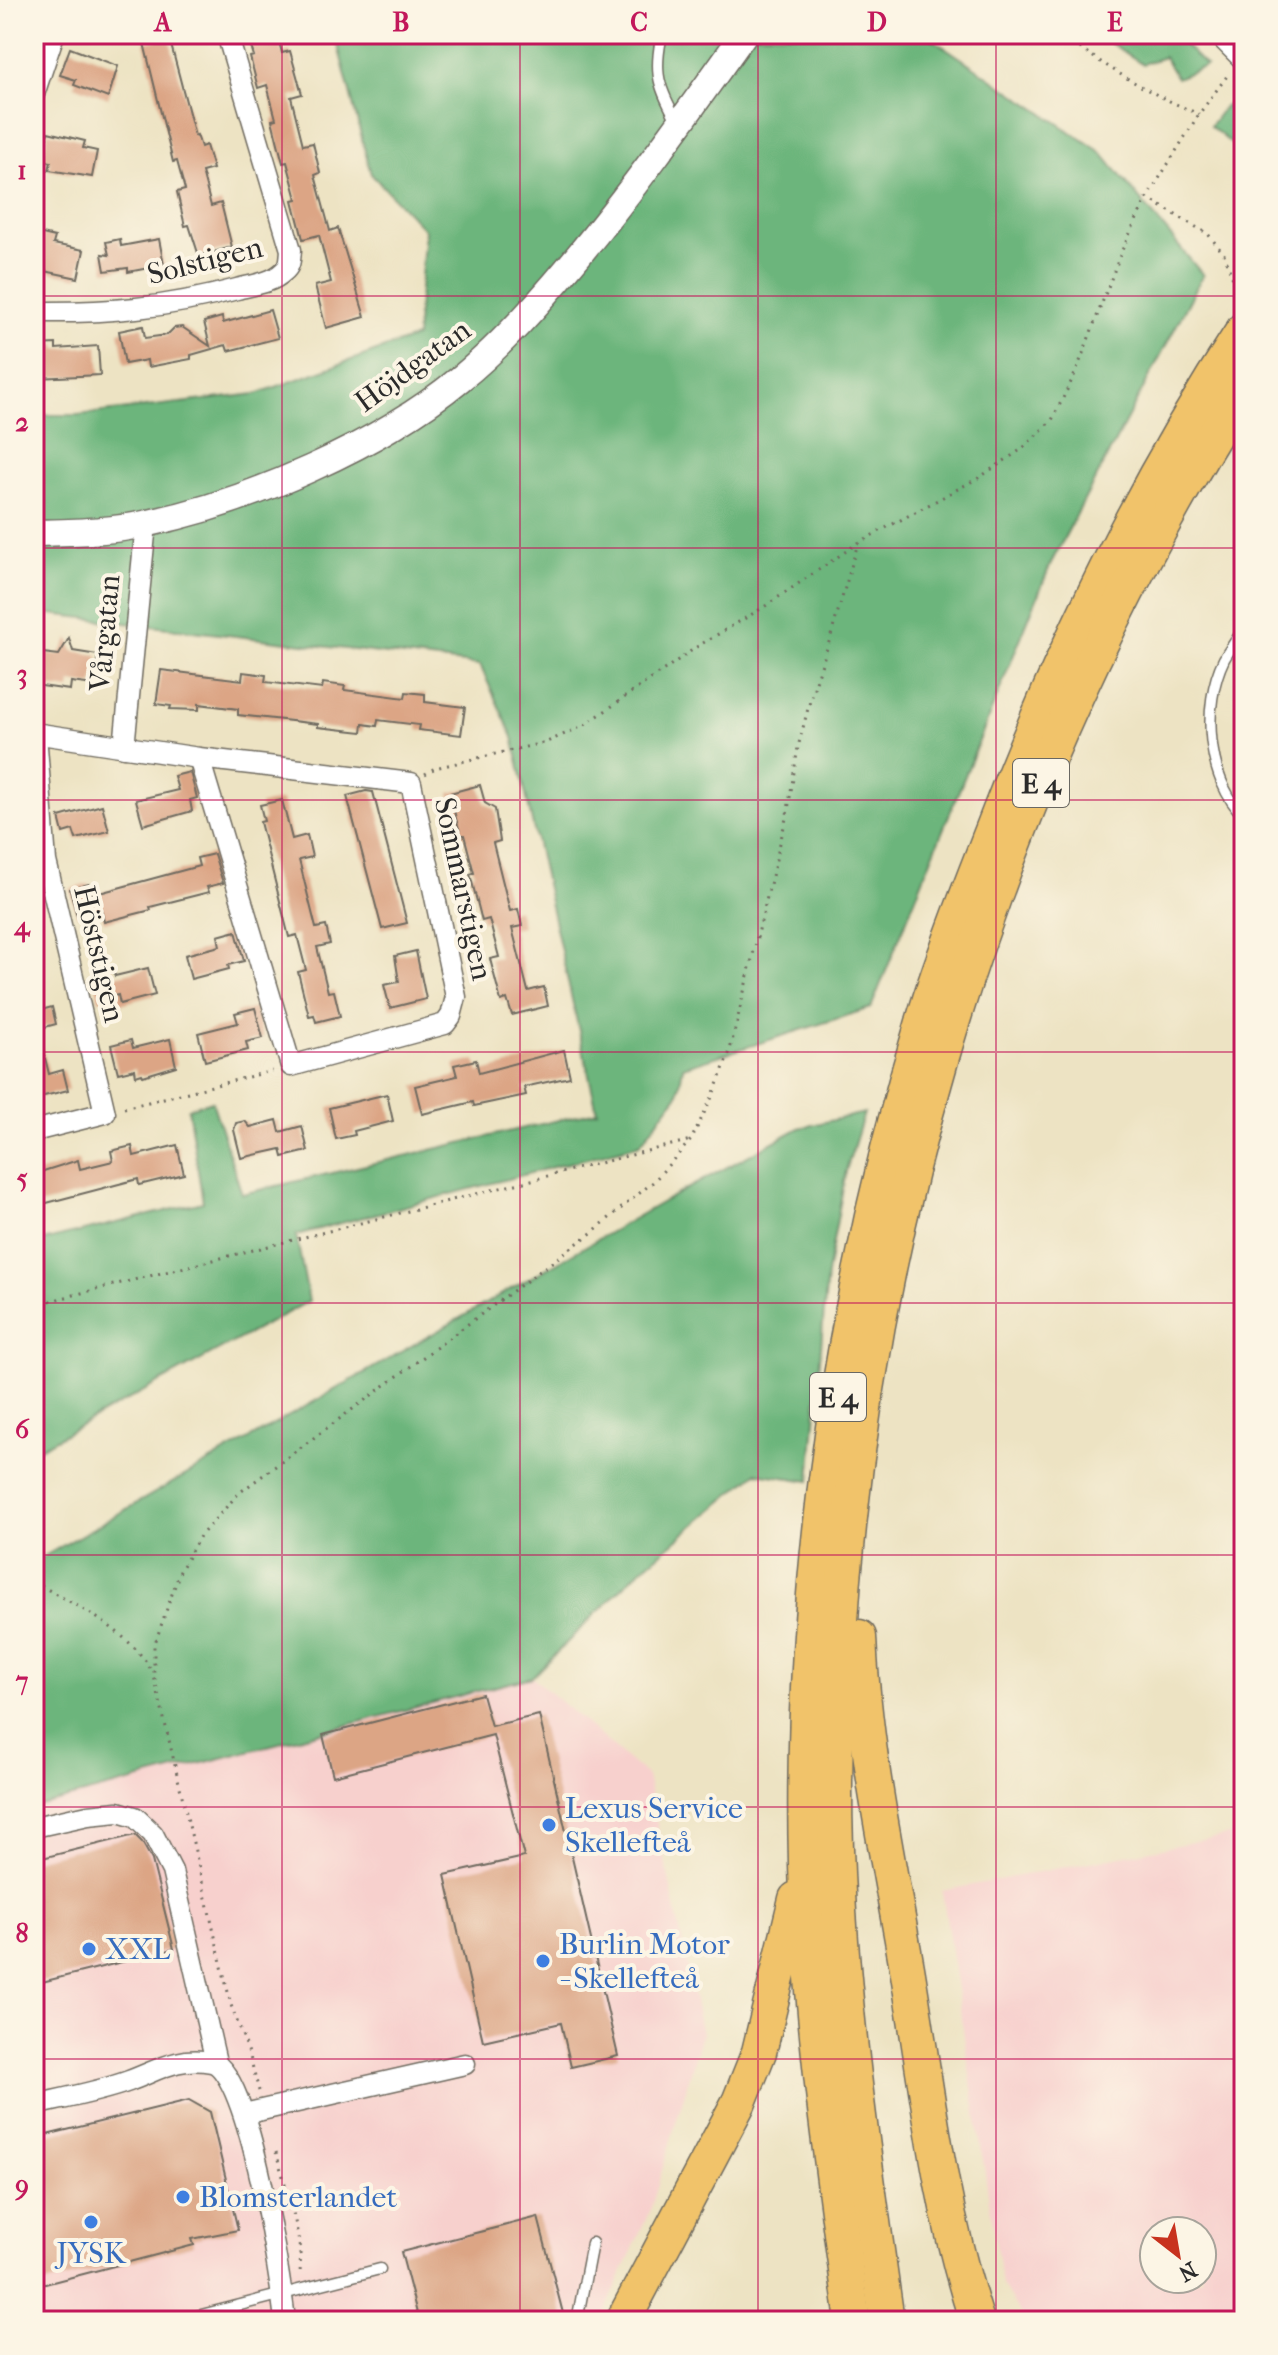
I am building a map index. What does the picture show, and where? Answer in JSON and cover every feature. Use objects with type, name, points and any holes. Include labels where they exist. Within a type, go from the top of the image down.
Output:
[{"type":"highway","name":"E 4","points":[[853,2321],[821,2079],[806,1862],[815,1583],[840,1377],[894,1126],[930,1000],[957,920],[1032,727],[1082,620],[1161,465],[1244,329]]},
{"type":"highway","name":"E 4","points":[[887,2321],[848,2014],[838,1896],[835,1790],[837,1696],[854,1482],[876,1334],[891,1261],[953,1022],[1011,854],[1104,638],[1140,565],[1190,474],[1244,387]]},
{"type":"highway","points":[[854,1482],[860,1656],[869,1737],[955,2249],[977,2321]]},
{"type":"highway","points":[[623,2321],[739,2102],[759,2052],[806,1862]]},
{"type":"street","points":[[34,94],[54,34]]},
{"type":"street","name":"Solstigen","points":[[34,312],[99,313],[203,298],[271,280],[290,264],[291,250],[227,34]]},
{"type":"street","points":[[1222,34],[1238,63]]},
{"type":"street","points":[[1238,34],[1244,37]]},
{"type":"street","name":"Höjdgatan","points":[[34,533],[86,532],[146,524],[213,507],[286,479],[340,453],[397,421],[459,380],[505,338],[551,289],[607,221],[679,125],[732,38]]},
{"type":"street","name":"Vårgatan","points":[[124,747],[146,524]]},
{"type":"street","name":"Höststigen","points":[[105,1113],[46,861],[35,734],[124,747]]},
{"type":"street","name":"Sommarstigen","points":[[124,747],[411,783],[456,997],[451,1016],[445,1024],[291,1066]]},
{"type":"street","points":[[199,758],[291,1066]]},
{"type":"street","points":[[34,1131],[105,1113]]},
{"type":"street","points":[[34,1827],[118,1812],[135,1817],[153,1834],[172,1871],[216,2062],[254,2112],[268,2212],[291,2292],[285,2321]]},
{"type":"street","points":[[34,2105],[128,2081],[173,2062],[216,2062]]},
{"type":"street","points":[[254,2112],[465,2064]]},
{"type":"lane","points":[[662,34],[657,59],[659,88],[679,125]]},
{"type":"lane","points":[[1244,628],[1223,661],[1210,711],[1212,760],[1235,807],[1244,816]]},
{"type":"lane","points":[[577,2321],[592,2243]]},
{"type":"lane","points":[[178,2321],[380,2269]]},
{"type":"path","points":[[1060,34],[1170,104],[1199,114]]},
{"type":"path","points":[[411,783],[435,768],[547,742],[585,725],[698,646],[775,600],[858,543],[980,477],[1022,449],[1052,420],[1076,372],[1122,250],[1147,198],[1199,114],[1238,63]]},
{"type":"path","points":[[1147,198],[1208,234],[1224,254],[1235,285],[1244,290]]},
{"type":"path","points":[[254,2112],[249,2053],[231,2005],[154,1676],[154,1646],[180,1571],[200,1536],[239,1493],[590,1234],[653,1182],[691,1140],[729,1054],[788,810],[808,709],[858,543]]},
{"type":"path","points":[[105,1113],[291,1066]]},
{"type":"path","points":[[34,1305],[691,1140]]},
{"type":"path","points":[[34,1582],[79,1607],[127,1641],[154,1676]]},
{"type":"path","points":[[274,2147],[301,2263],[291,2292]]},
{"type":"shaded area","points":[[532,1677],[647,1776],[702,2034],[651,2208],[601,2321],[34,2321],[34,1807]]},
{"type":"shaded area","points":[[1244,1832],[1244,2321],[1025,2321],[1002,2285],[942,1891]]},
{"type":"green space","points":[[335,34],[925,34],[1101,152],[1203,275],[1051,563],[871,1008],[683,1067],[678,1094],[640,1144],[296,1235],[309,1301],[34,1451],[34,1243],[203,1202],[188,1108],[212,1101],[242,1194],[597,1111],[513,737],[480,665],[34,612],[34,415],[78,415],[256,394],[416,337],[425,230],[371,174]]},
{"type":"green space","points":[[1096,34],[1173,34],[1206,66],[1177,78],[1164,57],[1143,64]]},
{"type":"green space","points":[[1244,98],[1244,154],[1210,126],[1225,106]]},
{"type":"green space","points":[[864,1113],[846,1171],[827,1274],[810,1481],[756,1473],[636,1574],[532,1677],[34,1807],[34,1562],[668,1199],[799,1128]]},
{"type":"building","points":[[277,34],[282,53],[290,51],[302,94],[291,97],[303,145],[313,143],[320,173],[315,175],[330,231],[338,228],[365,317],[326,328],[315,286],[331,282],[319,235],[303,239],[293,200],[297,199],[287,162],[283,163],[267,85],[258,88],[250,57],[254,56],[249,40]]},
{"type":"building","points":[[169,37],[195,136],[201,147],[206,145],[213,169],[202,172],[211,206],[221,203],[232,247],[199,256],[189,225],[185,226],[177,192],[185,190],[177,161],[173,162],[144,43]]},
{"type":"building","points":[[70,48],[118,66],[108,98],[74,85],[76,80],[60,75]]},
{"type":"building","points":[[48,132],[85,141],[83,148],[97,151],[92,177],[49,170],[51,162],[42,160]]},
{"type":"building","points":[[34,232],[55,237],[53,244],[84,250],[78,278],[35,269],[39,251],[34,250]]},
{"type":"building","points":[[120,239],[121,246],[159,239],[164,265],[128,272],[128,268],[105,271],[102,254],[109,255],[106,242]]},
{"type":"building","points":[[270,310],[278,338],[228,351],[226,345],[191,355],[191,359],[148,367],[147,360],[125,364],[119,331],[143,326],[145,338],[167,335],[174,328],[182,327],[210,346],[204,322],[222,317],[223,323]]},
{"type":"building","points":[[56,344],[56,349],[98,346],[100,375],[37,378],[36,345]]},
{"type":"building","points":[[69,638],[73,651],[98,655],[93,685],[71,682],[70,690],[34,685],[34,652],[59,655]]},
{"type":"building","points":[[161,670],[242,680],[243,672],[266,675],[265,682],[322,689],[323,683],[345,686],[344,690],[405,698],[406,692],[425,694],[425,702],[465,707],[461,735],[418,730],[419,725],[378,720],[377,726],[363,724],[362,732],[318,727],[318,724],[238,715],[238,709],[199,704],[199,710],[170,709],[171,706],[156,704]]},
{"type":"building","points":[[190,772],[197,798],[190,800],[192,811],[143,825],[136,800],[178,790],[174,776]]},
{"type":"building","points":[[480,785],[485,803],[495,809],[500,841],[493,843],[510,911],[518,909],[522,926],[512,928],[528,991],[544,987],[548,1006],[512,1015],[507,999],[501,1001],[490,959],[499,957],[489,919],[482,921],[470,874],[474,873],[450,793]]},
{"type":"building","points":[[373,792],[407,923],[382,929],[347,796]]},
{"type":"building","points":[[282,800],[292,839],[307,835],[312,857],[299,860],[316,928],[326,926],[330,944],[317,947],[328,992],[334,991],[340,1016],[316,1022],[314,1015],[309,1016],[298,972],[306,970],[297,935],[289,937],[260,822],[264,821],[260,805]]},
{"type":"building","points":[[102,805],[109,831],[76,839],[73,830],[63,833],[59,817]]},
{"type":"building","points":[[214,854],[223,883],[207,887],[209,892],[104,922],[101,909],[77,916],[70,889],[89,884],[92,895],[199,866],[197,858]]},
{"type":"building","points":[[236,931],[244,961],[228,965],[229,969],[191,979],[185,955],[220,946],[218,936]]},
{"type":"building","points":[[416,951],[426,999],[390,1008],[384,985],[399,982],[395,956]]},
{"type":"building","points":[[112,967],[115,976],[148,968],[155,995],[120,1004],[118,995],[99,1000],[93,972]]},
{"type":"building","points":[[52,1007],[56,1024],[34,1030],[34,1012]]},
{"type":"building","points":[[255,1008],[263,1038],[246,1042],[248,1050],[205,1061],[198,1033],[238,1023],[235,1013]]},
{"type":"building","points":[[39,1034],[49,1074],[63,1070],[68,1090],[36,1098],[34,1035]]},
{"type":"building","points":[[170,1039],[176,1066],[143,1076],[136,1076],[135,1069],[118,1073],[111,1045],[131,1040],[133,1048]]},
{"type":"building","points":[[564,1050],[570,1077],[524,1087],[526,1095],[474,1106],[473,1102],[422,1114],[415,1086],[457,1076],[454,1065],[476,1060],[479,1073]]},
{"type":"building","points":[[387,1094],[393,1121],[336,1139],[329,1108]]},
{"type":"building","points":[[277,1120],[280,1132],[302,1126],[308,1151],[283,1157],[281,1149],[241,1158],[234,1130],[236,1123],[245,1121],[250,1127]]},
{"type":"building","points":[[177,1145],[184,1174],[139,1185],[138,1179],[39,1205],[34,1174],[78,1160],[80,1169],[113,1161],[111,1151],[132,1146],[134,1156]]},
{"type":"building","points":[[482,1694],[491,1726],[539,1715],[618,2056],[571,2067],[561,2023],[483,2041],[445,1875],[524,1857],[493,1735],[333,1776],[323,1735]]},
{"type":"building","points":[[135,1835],[152,1860],[174,1949],[34,1984],[34,1860]]},
{"type":"building","points":[[189,2100],[210,2112],[238,2230],[192,2239],[194,2245],[34,2287],[34,2138]]},
{"type":"building","points":[[538,2217],[565,2321],[419,2321],[401,2252]]},
{"type":"place","name":"Lexus Service Skellefteå","points":[[549,1825]]},
{"type":"place","name":"XXL","points":[[89,1949]]},
{"type":"place","name":"Burlin Motor - Skellefteå","points":[[543,1961]]},
{"type":"place","name":"Blomsterlandet","points":[[183,2197]]},
{"type":"place","name":"JYSK","points":[[91,2222]]}]
